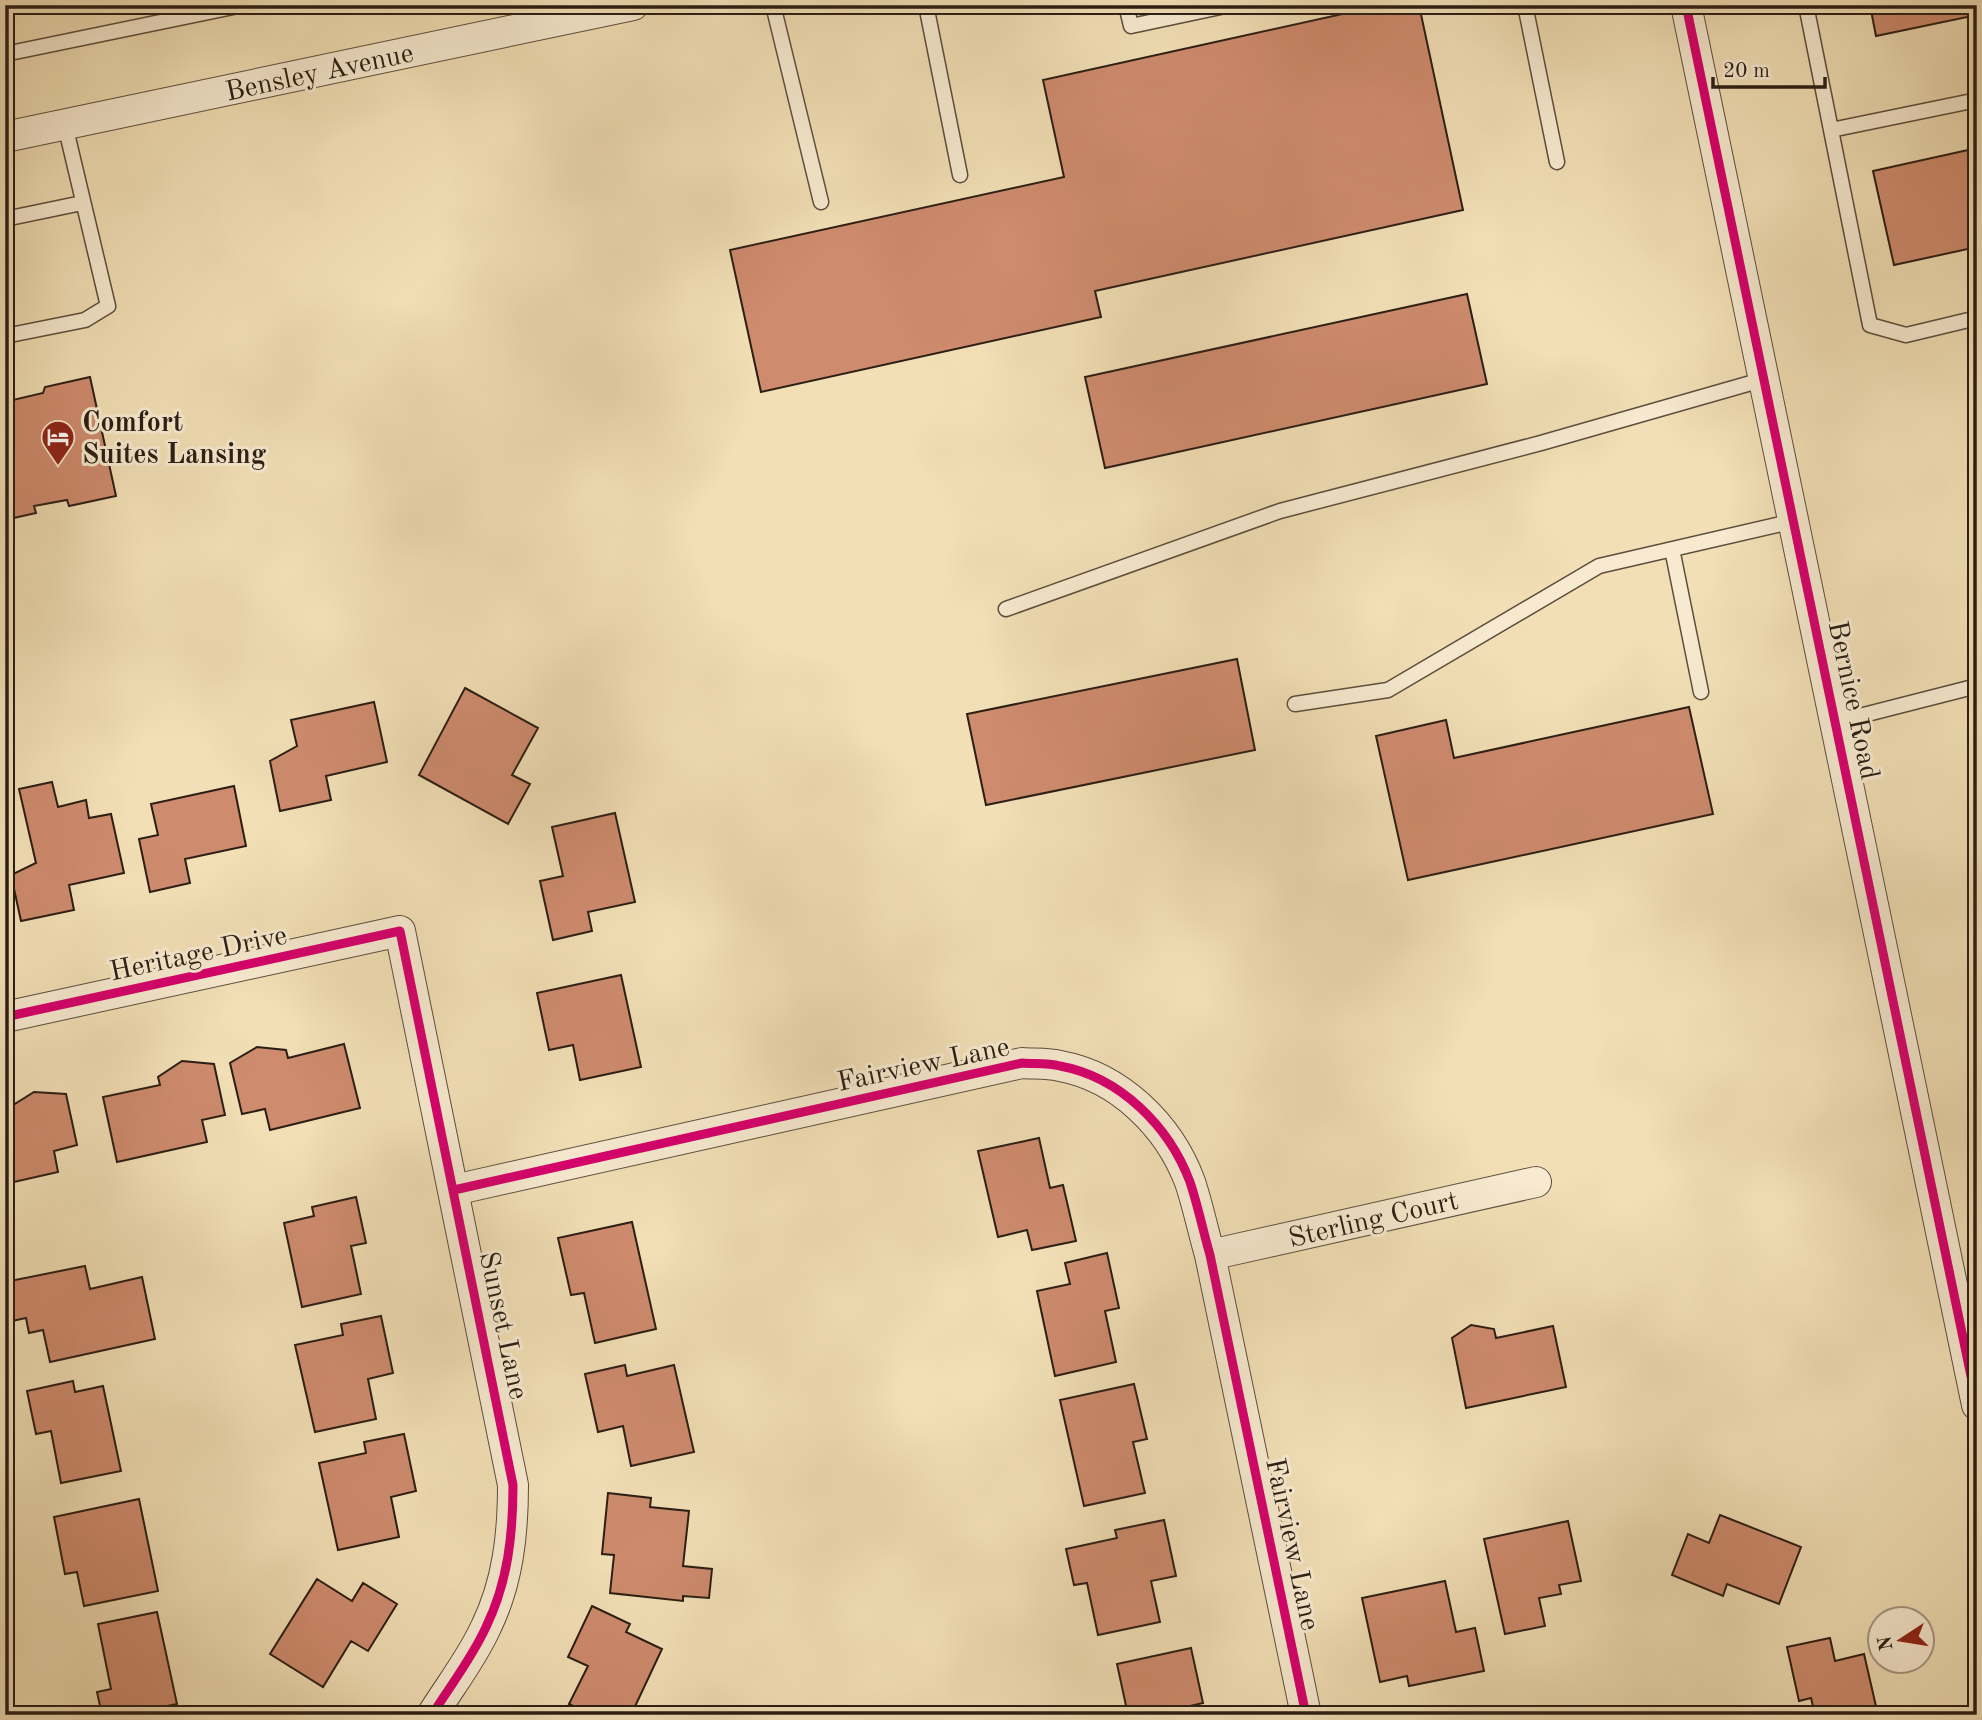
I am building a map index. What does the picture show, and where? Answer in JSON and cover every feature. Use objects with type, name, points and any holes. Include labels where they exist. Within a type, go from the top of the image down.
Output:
[{"type":"street","name":"Bensley Avenue","points":[[5,137],[517,17],[634,5]]},
{"type":"street","name":"Bernice Road","points":[[1686,5],[1836,722],[1967,1311],[1977,1405]]},
{"type":"street","name":"Heritage Drive","points":[[5,1017],[400,931]]},
{"type":"street","name":"Sunset Lane","points":[[400,931],[513,1485],[513,1531],[505,1575],[486,1627],[432,1715]]},
{"type":"street","name":"Fairview Lane","points":[[454,1190],[1022,1063],[1060,1066],[1106,1082],[1140,1107],[1170,1141],[1190,1182],[1210,1255],[1306,1715]]},
{"type":"street","name":"Sterling Court","points":[[1210,1255],[1536,1182]]},
{"type":"lane","points":[[5,54],[243,5]]},
{"type":"lane","points":[[773,5],[821,202]]},
{"type":"lane","points":[[926,5],[960,175]]},
{"type":"lane","points":[[1126,5],[1131,26],[1230,5]]},
{"type":"lane","points":[[1525,5],[1558,162]]},
{"type":"lane","points":[[1805,5],[1870,325],[1906,335],[1977,318]]},
{"type":"lane","points":[[1831,130],[1977,100]]},
{"type":"lane","points":[[5,336],[85,320],[108,306],[65,125]]},
{"type":"lane","points":[[5,219],[82,203]]},
{"type":"lane","points":[[1006,609],[1280,511],[1541,443],[1765,379]]},
{"type":"lane","points":[[1295,704],[1388,690],[1599,566],[1794,521]]},
{"type":"lane","points":[[1672,550],[1701,692]]},
{"type":"lane","points":[[1836,722],[1977,686]]},
{"type":"building","points":[[1383,5],[1419,5],[1463,210],[1095,291],[1101,317],[761,392],[730,250],[1064,177],[1043,80]]},
{"type":"building","points":[[1870,5],[1977,5],[1977,15],[1876,36]]},
{"type":"building","points":[[1977,148],[1977,247],[1894,265],[1873,171]]},
{"type":"building","points":[[1467,294],[1487,384],[1105,468],[1085,377]]},
{"type":"building","name":"Comfort Suites Lansing","points":[[90,377],[116,496],[69,506],[67,500],[34,506],[36,513],[5,520],[5,395],[13,400],[43,393],[45,387]]},
{"type":"building","points":[[1237,659],[1255,750],[986,805],[967,714]]},
{"type":"building","points":[[465,688],[538,728],[512,775],[530,784],[508,824],[419,775]]},
{"type":"building","points":[[374,702],[387,762],[326,776],[331,800],[280,811],[270,761],[297,746],[291,720]]},
{"type":"building","points":[[1689,707],[1713,814],[1408,880],[1376,736],[1446,720],[1454,758]]},
{"type":"building","points":[[52,782],[58,807],[86,800],[89,818],[111,814],[124,873],[69,885],[74,910],[21,921],[11,875],[36,863],[19,789]]},
{"type":"building","points":[[234,786],[246,846],[185,859],[190,883],[150,892],[139,839],[158,835],[151,804]]},
{"type":"building","points":[[615,813],[635,902],[588,912],[592,931],[553,940],[540,881],[563,876],[552,827]]},
{"type":"building","points":[[621,975],[641,1067],[580,1080],[573,1045],[549,1050],[537,993]]},
{"type":"building","points":[[344,1044],[360,1108],[270,1130],[265,1109],[242,1114],[230,1063],[257,1047],[286,1050],[288,1058]]},
{"type":"building","points":[[182,1061],[214,1064],[225,1115],[202,1120],[207,1142],[117,1162],[103,1097],[160,1085],[158,1077]]},
{"type":"building","points":[[34,1092],[66,1094],[77,1145],[54,1151],[58,1172],[5,1184],[5,1116],[11,1115],[10,1107]]},
{"type":"building","points":[[1039,1138],[1050,1188],[1063,1185],[1076,1241],[1032,1250],[1027,1230],[998,1237],[978,1151]]},
{"type":"building","points":[[356,1197],[366,1243],[351,1246],[361,1294],[302,1307],[284,1223],[314,1216],[312,1207]]},
{"type":"building","points":[[632,1222],[656,1329],[595,1343],[584,1293],[571,1295],[558,1238]]},
{"type":"building","points":[[1107,1253],[1119,1308],[1105,1311],[1116,1362],[1055,1376],[1037,1291],[1070,1284],[1065,1263]]},
{"type":"building","points":[[85,1266],[90,1289],[142,1277],[155,1339],[50,1362],[43,1330],[29,1333],[26,1318],[12,1321],[5,1282]]},
{"type":"building","points":[[381,1316],[393,1373],[368,1379],[376,1419],[315,1432],[295,1345],[343,1335],[341,1324]]},
{"type":"building","points":[[1471,1325],[1494,1329],[1496,1338],[1553,1326],[1566,1387],[1466,1408],[1452,1338]]},
{"type":"building","points":[[625,1365],[627,1376],[674,1365],[694,1452],[631,1466],[623,1426],[598,1432],[585,1374]]},
{"type":"building","points":[[73,1381],[75,1392],[103,1386],[121,1471],[61,1483],[51,1431],[36,1434],[27,1391]]},
{"type":"building","points":[[1134,1384],[1147,1439],[1133,1442],[1145,1493],[1084,1506],[1060,1400]]},
{"type":"building","points":[[404,1434],[416,1491],[391,1497],[399,1537],[338,1550],[319,1463],[366,1453],[364,1442]]},
{"type":"building","points":[[608,1493],[651,1498],[650,1507],[689,1511],[683,1566],[712,1569],[709,1598],[683,1596],[683,1601],[610,1593],[614,1555],[602,1554]]},
{"type":"building","points":[[139,1499],[158,1591],[84,1606],[77,1572],[65,1574],[54,1517]]},
{"type":"building","points":[[1720,1515],[1801,1547],[1779,1604],[1727,1584],[1723,1596],[1672,1575],[1688,1534],[1709,1543]]},
{"type":"building","points":[[1164,1520],[1176,1576],[1151,1581],[1160,1622],[1098,1635],[1087,1583],[1074,1585],[1066,1549],[1117,1538],[1115,1530]]},
{"type":"building","points":[[1568,1521],[1581,1581],[1559,1585],[1561,1594],[1539,1598],[1545,1626],[1505,1634],[1484,1539]]},
{"type":"building","points":[[317,1579],[352,1601],[363,1583],[397,1604],[368,1651],[351,1641],[323,1687],[270,1654]]},
{"type":"building","points":[[1445,1581],[1456,1632],[1475,1628],[1484,1671],[1409,1686],[1407,1676],[1380,1682],[1362,1598]]},
{"type":"building","points":[[592,1606],[630,1624],[626,1632],[662,1649],[631,1715],[592,1715],[569,1704],[588,1666],[568,1657]]},
{"type":"building","points":[[157,1612],[177,1704],[147,1710],[148,1715],[102,1715],[97,1692],[111,1689],[98,1624]]},
{"type":"building","points":[[1830,1638],[1835,1661],[1864,1654],[1878,1715],[1815,1715],[1811,1698],[1799,1701],[1787,1647]]},
{"type":"building","points":[[1191,1648],[1203,1703],[1190,1706],[1192,1715],[1128,1715],[1117,1664]]},
{"type":"cycle path","points":[[1686,5],[1977,1405]]},
{"type":"cycle path","points":[[5,1017],[400,931],[513,1485],[508,1557],[500,1593],[474,1650],[432,1715]]},
{"type":"cycle path","points":[[454,1190],[1022,1063],[1055,1065],[1103,1081],[1140,1107],[1155,1124],[1181,1161],[1193,1191],[1210,1255],[1306,1715]]},
{"type":"place","name":"Comfort Suites Lansing","points":[[58,467]]}]
